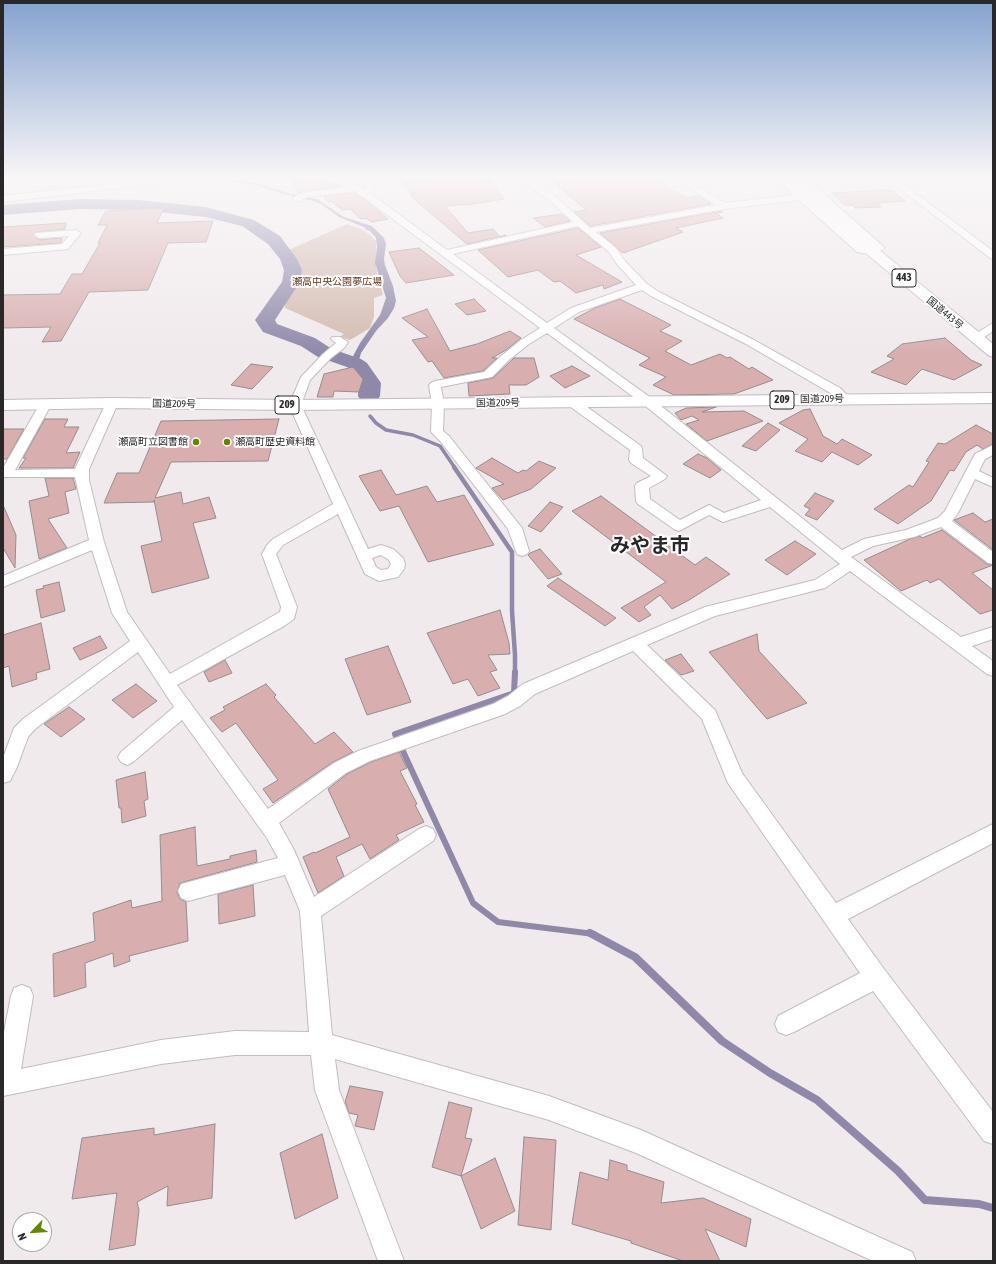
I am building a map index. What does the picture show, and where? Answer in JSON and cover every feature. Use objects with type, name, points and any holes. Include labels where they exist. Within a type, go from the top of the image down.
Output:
[{"type":"highway","name":"国道443号","points":[[856,237],[993,352]]},
{"type":"highway","name":"国道209号","points":[[3,406],[112,403],[295,405],[993,398]]},
{"type":"street","points":[[3,252],[65,247],[73,237]]},
{"type":"street","points":[[423,237],[647,401],[846,560],[993,670]]},
{"type":"street","points":[[445,253],[531,237]]},
{"type":"street","points":[[597,237],[613,250],[620,262],[643,286],[655,294],[750,342],[836,391],[845,399]]},
{"type":"street","points":[[846,237],[860,250],[873,252],[880,248],[868,237]]},
{"type":"street","points":[[968,237],[993,256]]},
{"type":"street","points":[[522,550],[515,528],[445,439],[437,432],[438,404],[435,385],[488,375],[505,358],[525,342],[575,310],[643,286]]},
{"type":"street","points":[[976,338],[993,326]]},
{"type":"street","points":[[336,339],[343,342],[305,379],[295,405],[364,555]]},
{"type":"street","points":[[572,402],[636,449],[636,460],[660,476],[642,486],[643,501],[679,526],[709,509],[723,518],[772,501]]},
{"type":"street","points":[[112,403],[82,468],[82,480],[98,542],[120,613],[167,683],[274,832],[290,864],[310,911],[321,1044],[327,1090],[390,1261]]},
{"type":"street","points":[[45,404],[6,474],[82,473]]},
{"type":"street","points":[[266,821],[340,768],[364,756],[499,709],[514,701],[529,688],[711,611],[820,584],[846,560],[870,542],[909,534],[931,527],[943,521],[951,514],[980,457],[993,449]]},
{"type":"street","points":[[973,473],[993,483]]},
{"type":"street","points":[[167,683],[278,622],[288,615],[289,607],[269,554],[278,542],[341,506]]},
{"type":"street","points":[[943,521],[993,559]]},
{"type":"street","points":[[3,582],[98,542]]},
{"type":"street","points":[[959,644],[993,634]]},
{"type":"street","points":[[3,775],[11,762],[20,733],[29,724],[139,643]]},
{"type":"street","points":[[634,643],[709,715],[735,777],[876,977],[991,1124]]},
{"type":"street","points":[[128,757],[185,708]]},
{"type":"street","points":[[833,916],[993,833]]},
{"type":"street","points":[[310,911],[426,835]]},
{"type":"street","points":[[188,891],[290,864]]},
{"type":"street","points":[[786,1024],[876,977]]},
{"type":"street","points":[[22,996],[5,1084],[168,1051],[235,1043],[321,1044],[549,1108],[641,1142],[903,1261]]},
{"type":"green space","name":"瀬高中央公園夢広場","points":[[318,237],[372,237],[376,241],[376,268],[383,295],[374,298],[374,317],[370,328],[350,340],[340,337],[344,334],[285,308],[285,304],[295,286],[297,268],[286,251]]},
{"type":"shaded area","points":[[375,237],[383,237],[386,244],[384,259],[385,265],[393,286],[396,301],[388,318],[376,331],[361,353],[359,360],[351,360],[360,343],[380,315],[386,298],[375,263],[377,247]]},
{"type":"building","points":[[3,237],[35,237],[39,240],[62,238],[61,243],[3,247]]},
{"type":"building","points":[[101,237],[208,237],[206,242],[168,243],[148,290],[89,292],[61,341],[42,342],[51,327],[3,328],[3,295],[60,294],[72,274],[82,274],[100,243],[98,243]]},
{"type":"building","points":[[459,237],[496,237],[467,244]]},
{"type":"building","points":[[537,237],[589,237],[601,247],[576,255],[622,282],[604,289],[603,285],[576,293],[560,281],[554,282],[538,270],[508,277],[478,250]]},
{"type":"building","points":[[605,237],[669,237],[623,253]]},
{"type":"building","points":[[419,248],[454,275],[406,283],[400,276],[389,252]]},
{"type":"building","points":[[474,299],[486,311],[467,315],[455,304]]},
{"type":"building","points":[[620,299],[671,325],[660,331],[682,341],[665,351],[691,365],[720,354],[727,358],[730,357],[749,369],[752,367],[773,380],[734,394],[674,395],[653,385],[666,377],[639,365],[650,358],[574,319],[595,308]]},
{"type":"building","points":[[427,309],[450,351],[477,344],[510,331],[521,338],[506,350],[492,358],[497,358],[483,371],[444,378],[432,361],[428,362],[412,340],[428,337],[402,318]]},
{"type":"building","points":[[945,338],[971,360],[982,365],[954,380],[922,369],[906,385],[871,372],[894,359],[887,356],[902,344]]},
{"type":"building","points":[[514,358],[534,358],[539,377],[526,385],[509,385],[510,394],[469,396],[468,383],[493,378]]},
{"type":"building","points":[[251,364],[273,367],[252,389],[231,385]]},
{"type":"building","points":[[572,366],[590,376],[565,388],[550,376]]},
{"type":"building","points":[[353,367],[363,379],[359,392],[334,391],[333,397],[317,397],[324,374]]},
{"type":"building","points":[[716,407],[702,412],[744,411],[763,421],[707,441],[686,424],[699,420],[692,416],[681,420],[675,413],[686,408]]},
{"type":"building","points":[[810,409],[823,436],[837,444],[842,439],[872,455],[858,465],[832,452],[822,462],[795,451],[808,439],[779,423],[803,410]]},
{"type":"building","points":[[45,419],[68,419],[64,427],[79,427],[66,453],[80,452],[73,468],[19,468],[26,458],[23,458]]},
{"type":"building","points":[[279,419],[268,461],[171,462],[155,498],[181,492],[183,504],[209,497],[216,518],[193,523],[209,578],[152,593],[141,546],[162,541],[154,500],[154,502],[104,503],[117,473],[139,473],[161,421]]},
{"type":"building","points":[[768,423],[780,430],[756,451],[742,446]]},
{"type":"building","points":[[976,425],[993,434],[993,444],[983,449],[977,445],[966,452],[954,471],[950,470],[931,501],[898,524],[874,509],[909,485],[913,487],[929,462],[926,461],[938,443],[945,444]]},
{"type":"building","points":[[3,429],[24,429],[7,459],[3,459]]},
{"type":"building","points":[[698,454],[707,458],[721,470],[710,478],[683,464]]},
{"type":"building","points":[[492,458],[518,473],[523,470],[526,471],[539,461],[556,468],[531,489],[503,500],[492,488],[504,484],[476,468]]},
{"type":"building","points":[[381,470],[396,495],[427,486],[437,502],[464,495],[494,545],[428,562],[399,506],[380,511],[359,476]]},
{"type":"building","points":[[45,478],[73,478],[76,489],[65,492],[69,513],[48,519],[67,548],[39,559],[29,501],[49,496]]},
{"type":"building","points":[[815,493],[834,501],[817,520],[805,515],[810,509],[804,506]]},
{"type":"building","points":[[601,496],[695,565],[706,557],[730,574],[672,609],[660,595],[644,607],[651,615],[639,622],[621,608],[666,582],[572,511]]},
{"type":"building","points":[[550,502],[563,507],[541,532],[528,526]]},
{"type":"building","points":[[3,505],[16,535],[15,568],[3,548]]},
{"type":"building","points":[[973,513],[985,522],[993,519],[993,550],[954,520]]},
{"type":"building","points":[[942,530],[987,564],[993,565],[972,573],[993,590],[993,610],[980,614],[939,579],[930,583],[927,580],[901,591],[864,560],[910,539],[920,536],[922,538]]},
{"type":"building","points":[[795,541],[816,554],[787,575],[765,560]]},
{"type":"building","points":[[540,549],[562,574],[548,579],[528,555]]},
{"type":"building","points":[[558,578],[616,618],[605,626],[547,586]]},
{"type":"building","points":[[59,582],[65,611],[41,618],[36,590],[44,588],[43,586]]},
{"type":"building","points":[[500,610],[509,643],[510,654],[488,655],[497,670],[490,672],[500,688],[478,696],[468,679],[453,684],[427,633]]},
{"type":"building","points":[[41,623],[50,669],[36,673],[37,679],[12,687],[9,666],[3,668],[3,635]]},
{"type":"building","points":[[757,634],[759,651],[807,703],[767,719],[709,652]]},
{"type":"building","points":[[100,636],[107,648],[80,660],[73,648]]},
{"type":"building","points":[[388,646],[411,702],[367,715],[345,659]]},
{"type":"building","points":[[681,654],[694,671],[681,675],[665,660]]},
{"type":"building","points":[[225,660],[232,673],[209,682],[204,672]]},
{"type":"building","points":[[136,684],[157,701],[133,718],[112,700]]},
{"type":"building","points":[[266,684],[276,695],[274,697],[315,744],[334,732],[353,752],[333,762],[273,803],[263,789],[278,780],[236,723],[222,732],[210,718],[225,710],[223,707]]},
{"type":"building","points":[[69,707],[85,719],[61,737],[44,724]]},
{"type":"building","points":[[399,752],[407,768],[400,771],[417,804],[415,805],[424,822],[396,835],[399,840],[370,859],[362,844],[336,857],[344,876],[318,893],[303,857],[350,837],[328,789],[347,774],[371,762]]},
{"type":"building","points":[[145,772],[148,799],[144,801],[146,816],[122,823],[116,780]]},
{"type":"building","points":[[195,827],[197,866],[230,859],[230,856],[256,850],[257,862],[180,883],[177,892],[180,899],[186,902],[188,941],[129,956],[130,961],[114,967],[113,953],[85,963],[86,987],[54,997],[53,954],[95,941],[93,913],[131,900],[132,908],[162,901],[160,835]]},
{"type":"building","points":[[253,885],[255,916],[219,924],[218,894]]},
{"type":"building","points":[[350,1086],[383,1092],[374,1130],[355,1126],[358,1115],[349,1113],[345,1102]]},
{"type":"building","points":[[449,1102],[472,1108],[465,1138],[472,1139],[461,1176],[432,1167]]},
{"type":"building","points":[[215,1124],[212,1198],[167,1206],[168,1186],[137,1202],[139,1210],[135,1245],[109,1250],[117,1193],[72,1199],[82,1138],[154,1128],[154,1135]]},
{"type":"building","points":[[322,1134],[338,1198],[295,1219],[280,1153]]},
{"type":"building","points":[[524,1137],[556,1140],[551,1230],[518,1225]]},
{"type":"building","points":[[495,1158],[515,1211],[481,1229],[461,1176]]},
{"type":"building","points":[[610,1160],[627,1165],[627,1170],[664,1182],[661,1203],[703,1198],[751,1219],[746,1247],[705,1229],[720,1261],[683,1261],[631,1243],[631,1241],[572,1224],[580,1172],[608,1180]]},
{"type":"waterway","points":[[269,237],[274,240],[288,259],[293,270],[291,282],[265,320],[270,328],[308,342],[325,353],[354,363],[360,367],[370,383],[369,396]]},
{"type":"waterway","points":[[370,416],[376,423],[386,430],[413,435],[440,446],[455,468]]},
{"type":"waterway","points":[[454,467],[512,552],[512,611],[515,672]]},
{"type":"waterway","points":[[515,672],[514,693],[395,734],[473,903],[498,922],[591,934]]},
{"type":"waterway","points":[[591,934],[635,957],[722,1041],[770,1073],[817,1100],[898,1171],[925,1200],[979,1204],[993,1208]]},
{"type":"place","name":"瀬高町立図書館","points":[[196,442]]},
{"type":"place","name":"瀬高町歴史資料館","points":[[227,442]]},
{"type":"district","name":"みやま市","points":[[650,546]]}]
